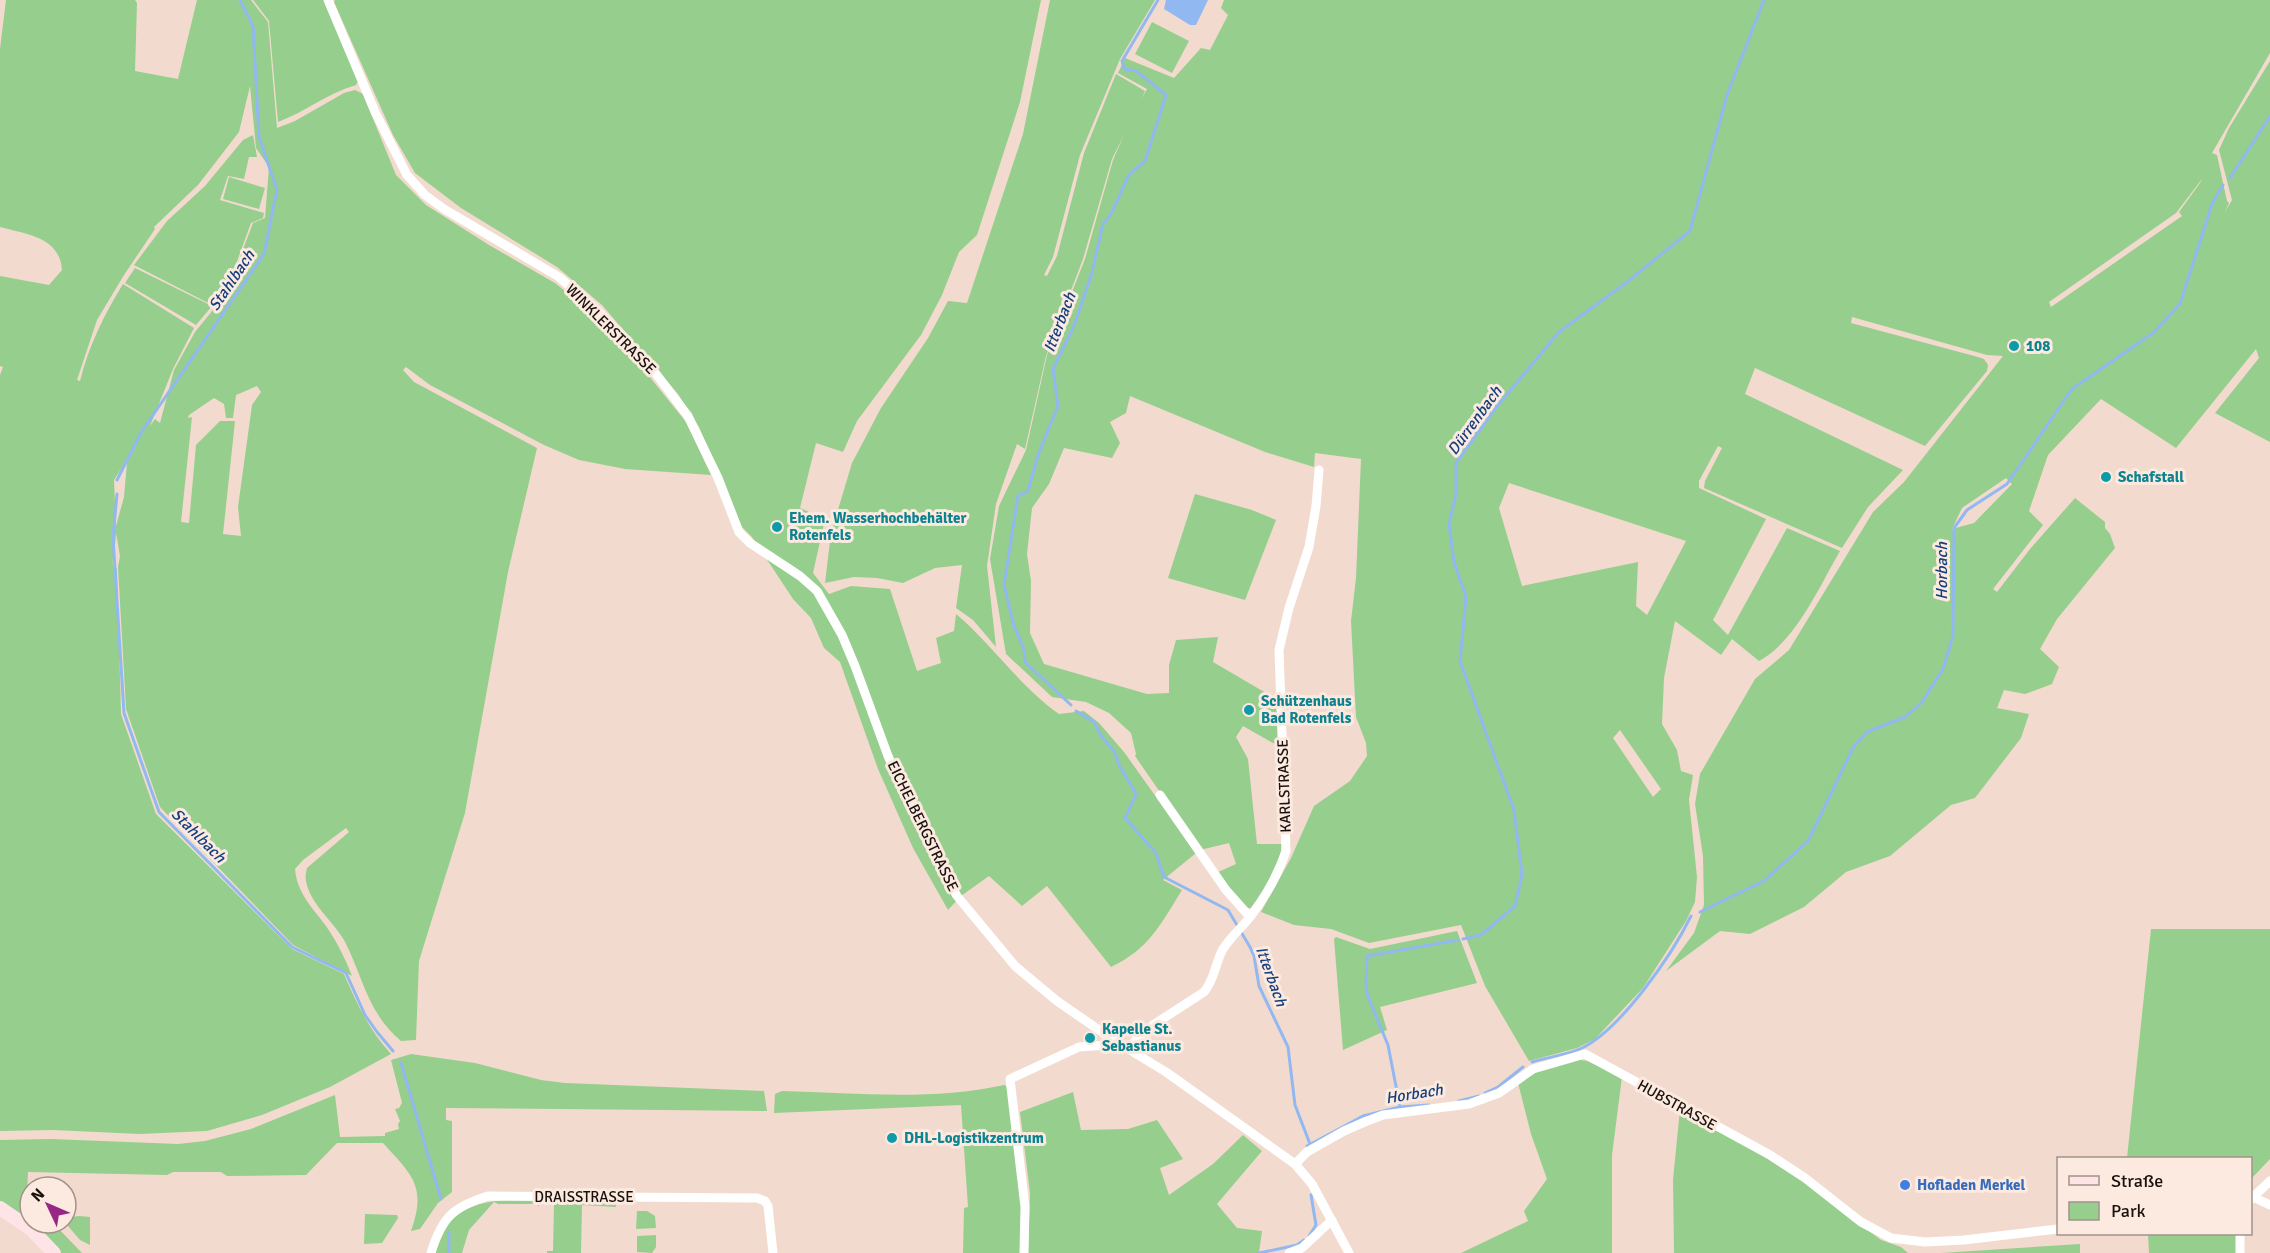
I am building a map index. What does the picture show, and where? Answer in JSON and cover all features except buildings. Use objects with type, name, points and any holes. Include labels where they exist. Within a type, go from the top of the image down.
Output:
[{"type":"street","name":"WINKLERSTRASSE","points":[[328,0],[376,114],[407,175],[425,195],[444,209],[559,277],[598,311],[650,366],[688,416],[718,478],[739,532],[750,543],[800,576],[817,591]]},
{"type":"street","name":"KARLSTRASSE","points":[[1129,1049],[1138,1037],[1153,1025],[1204,992],[1212,983],[1222,952],[1236,931],[1247,920],[1281,867],[1286,851],[1279,650],[1289,608],[1309,547],[1316,506],[1318,470]]},
{"type":"street","name":"EICHELBERGSTRASSE","points":[[817,591],[842,635],[888,756],[929,845],[957,896],[1015,966],[1057,1001],[1115,1041],[1166,1072],[1295,1164],[1312,1184],[1349,1253]]},
{"type":"street","points":[[1160,795],[1247,920]]},
{"type":"street","points":[[1024,1253],[1025,1207],[1010,1079],[1079,1047],[1108,1045],[1115,1041]]},
{"type":"street","name":"HUBSTRASSE","points":[[1295,1164],[1307,1152],[1367,1121],[1383,1115],[1469,1104],[1499,1093],[1533,1069],[1585,1054],[1770,1155],[1805,1178],[1862,1222],[1891,1238],[1925,1242],[1964,1240],[2057,1229]]},
{"type":"street","points":[[2270,1181],[2252,1198],[2270,1205]]},
{"type":"street","name":"DRAISSTRASSE","points":[[431,1253],[442,1225],[453,1212],[466,1203],[488,1196],[757,1198],[765,1201],[770,1211],[773,1253]]},
{"type":"street","points":[[0,1208],[31,1229],[54,1253]]},
{"type":"street","points":[[1289,1253],[1302,1248],[1332,1220]]},
{"type":"street","points":[[2240,1235],[2240,1253]]},
{"type":"green space","points":[[6,0],[135,0],[137,3],[135,71],[178,79],[197,0],[251,0],[268,22],[277,128],[295,121],[344,93],[355,90],[363,94],[396,175],[426,205],[555,283],[585,307],[640,365],[686,422],[711,475],[625,469],[579,460],[544,445],[430,385],[406,367],[403,370],[414,382],[537,448],[508,572],[465,813],[419,961],[416,1040],[401,1041],[380,1018],[344,940],[317,905],[308,889],[307,868],[349,832],[346,828],[303,860],[295,869],[302,893],[334,938],[352,976],[293,945],[160,807],[126,709],[118,567],[120,556],[116,533],[113,566],[117,569],[121,714],[156,814],[292,949],[344,974],[364,1016],[376,1036],[391,1054],[330,1087],[262,1115],[207,1131],[140,1134],[53,1130],[0,1131],[0,375],[3,367],[0,366],[0,276],[49,285],[62,270],[60,259],[48,244],[31,235],[0,227],[0,49]],"holes":[[[250,86],[256,148],[269,167],[265,218],[253,223],[226,294],[195,332],[174,370],[160,423],[155,419],[150,426],[173,369],[194,328],[123,284],[98,331],[80,381],[77,380],[97,320],[155,229],[154,227],[198,185],[239,132]],[[257,386],[261,392],[252,405],[238,507],[241,536],[223,534],[235,421],[220,421],[196,445],[189,523],[181,522],[192,417],[188,418],[189,415],[214,398],[224,404],[226,418],[233,418],[236,395]],[[137,444],[127,463],[124,497],[116,526],[114,480]]]},
{"type":"green space","points":[[253,0],[324,0],[358,81],[356,85],[278,122],[269,21]]},
{"type":"green space","points":[[335,0],[1041,0],[1020,102],[977,235],[959,252],[942,295],[921,335],[857,421],[843,452],[816,443],[800,508],[825,519],[813,573],[829,594],[851,586],[890,589],[917,671],[941,663],[936,638],[954,631],[956,614],[1045,703],[1059,714],[1084,711],[1099,723],[1124,752],[1196,853],[1163,880],[1182,890],[1145,944],[1111,967],[1047,886],[1022,906],[989,876],[961,896],[948,910],[913,848],[878,769],[840,662],[824,648],[811,618],[793,599],[752,537],[742,527],[699,427],[678,394],[602,305],[557,267],[461,208],[415,173],[393,135]]},
{"type":"green space","points":[[1050,0],[1155,0],[1120,59],[1080,155],[1053,257],[1044,275],[1047,276],[1057,256],[1084,153],[1116,74],[1145,91],[1142,98],[1147,89],[1118,73],[1125,58],[1174,78],[1201,48],[1210,50],[1228,15],[1221,8],[1224,0],[2270,0],[2270,53],[2212,153],[2217,155],[2229,203],[2225,212],[2232,200],[2219,150],[2229,128],[2270,61],[2270,442],[2215,413],[2259,358],[2256,349],[2176,448],[2101,399],[2048,455],[2029,511],[2043,525],[1993,589],[1997,592],[2030,549],[2075,498],[2105,522],[2105,528],[2115,548],[2057,619],[2040,649],[2059,667],[2052,684],[2025,694],[2004,690],[1997,708],[2029,714],[2021,738],[1975,798],[1951,805],[1890,856],[1846,872],[1804,907],[1750,934],[1720,931],[1666,971],[1694,933],[1704,905],[1703,856],[1695,804],[1700,774],[1755,679],[1789,650],[1873,512],[1904,482],[2003,356],[1987,355],[1852,317],[1851,323],[1978,357],[1984,359],[1988,365],[1987,371],[1925,446],[1755,368],[1745,394],[1903,470],[1868,507],[1842,548],[1704,488],[1705,481],[1722,448],[1718,446],[1699,481],[1699,488],[1766,519],[1713,620],[1728,635],[1787,528],[1840,551],[1806,612],[1795,627],[1772,652],[1759,661],[1732,639],[1721,655],[1675,621],[1664,678],[1662,724],[1677,750],[1681,771],[1693,775],[1689,800],[1697,877],[1695,902],[1686,921],[1643,988],[1595,1039],[1577,1048],[1529,1061],[1485,986],[1461,925],[1369,943],[1331,929],[1294,925],[1261,912],[1291,858],[1314,806],[1350,781],[1367,756],[1366,743],[1356,717],[1351,621],[1356,578],[1361,459],[1315,453],[1314,467],[1265,452],[1130,396],[1126,413],[1110,422],[1120,443],[1112,458],[1064,448],[1049,484],[1032,508],[1027,554],[1031,581],[1030,633],[1044,664],[1147,694],[1169,693],[1169,665],[1176,640],[1218,637],[1213,662],[1278,700],[1280,747],[1243,726],[1236,737],[1248,759],[1257,844],[1282,844],[1275,870],[1251,908],[1245,908],[1216,873],[1236,864],[1229,843],[1200,850],[1135,756],[1131,733],[1109,713],[1086,702],[1052,697],[1006,654],[990,559],[999,506],[1026,450],[1047,355],[1085,259],[1113,160],[1124,135],[1112,159],[1083,259],[1046,356],[1025,449],[1017,444],[996,504],[987,566],[996,647],[973,620],[956,608],[962,565],[935,568],[903,583],[877,578],[854,577],[825,583],[831,533],[852,463],[881,408],[928,338],[948,301],[967,303],[1023,134]],"holes":[[[2202,179],[2179,212],[2182,216],[2051,307],[2049,302],[2176,213]],[[2006,478],[2012,484],[1974,523],[1952,529],[1962,508]],[[1509,483],[1686,541],[1647,615],[1636,606],[1638,562],[1522,586],[1499,508]],[[1620,730],[1661,789],[1653,797],[1613,738]]]},
{"type":"green space","points":[[1152,22],[1189,41],[1172,73],[1135,54]]},
{"type":"green space","points":[[253,135],[257,157],[249,157],[244,179],[228,176],[220,200],[264,213],[263,218],[251,223],[225,294],[214,306],[134,265],[167,221],[205,186],[243,140]]},
{"type":"green space","points":[[229,177],[265,188],[259,209],[223,199]]},
{"type":"green space","points":[[135,268],[212,306],[196,325],[125,283]]},
{"type":"green space","points":[[1195,494],[1252,510],[1276,520],[1245,600],[1168,578]]},
{"type":"green space","points":[[2151,929],[2270,929],[2270,1159],[2252,1178],[2252,1157],[2127,1157]]},
{"type":"green space","points":[[1457,931],[1477,983],[1380,1007],[1387,1030],[1343,1050],[1334,939],[1336,937],[1370,949]]},
{"type":"green space","points":[[411,1054],[475,1063],[541,1080],[565,1083],[764,1091],[767,1111],[446,1108],[446,1120],[452,1121],[452,1192],[438,1203],[420,1229],[411,1231],[417,1203],[414,1182],[402,1164],[383,1143],[337,1143],[306,1175],[227,1176],[221,1172],[173,1172],[167,1175],[28,1172],[28,1175],[18,1175],[18,1214],[0,1202],[0,1140],[51,1139],[178,1144],[205,1141],[251,1129],[335,1095],[340,1137],[385,1136],[385,1133],[399,1129],[400,1121],[395,1109],[399,1108],[402,1103],[391,1060]]},
{"type":"green space","points":[[1574,1059],[1587,1061],[1622,1077],[1612,1155],[1612,1253],[1461,1253],[1528,1221],[1524,1211],[1547,1179],[1531,1134],[1518,1083],[1543,1066]]},
{"type":"green space","points":[[1007,1086],[1022,1204],[1021,1253],[963,1253],[964,1208],[968,1207],[961,1105],[774,1113],[775,1094],[782,1091],[922,1094],[977,1090]]},
{"type":"green space","points":[[1073,1092],[1081,1130],[1128,1129],[1157,1120],[1183,1159],[1160,1168],[1169,1195],[1213,1164],[1243,1135],[1262,1151],[1217,1204],[1237,1228],[1262,1231],[1259,1253],[1028,1253],[1030,1193],[1020,1112]]},
{"type":"green space","points":[[1680,1109],[1763,1156],[1807,1184],[1881,1240],[1901,1247],[1908,1253],[1674,1253],[1673,1180]]},
{"type":"green space","points":[[535,1199],[540,1203],[539,1206],[494,1202],[469,1230],[462,1253],[435,1253],[441,1236],[450,1222],[460,1213],[473,1206],[502,1200]]},
{"type":"green space","points":[[552,1199],[615,1201],[616,1207],[582,1205],[581,1253],[547,1253],[547,1251],[553,1251],[554,1204],[548,1204]]},
{"type":"green space","points":[[637,1211],[647,1211],[655,1216],[656,1228],[636,1229]]},
{"type":"green space","points":[[365,1214],[397,1215],[398,1218],[382,1243],[364,1244]]},
{"type":"green space","points":[[78,1216],[90,1217],[90,1245],[76,1235],[78,1235]]},
{"type":"green space","points":[[43,1235],[65,1235],[82,1253],[61,1253]]},
{"type":"green space","points":[[656,1235],[656,1247],[652,1253],[637,1252],[637,1236]]},
{"type":"green space","points":[[2148,1235],[2237,1235],[2236,1253],[2149,1253]]},
{"type":"green space","points":[[2080,1244],[2080,1253],[1941,1253]]},
{"type":"water","points":[[1166,0],[1208,0],[1196,25],[1190,25],[1164,9]]},
{"type":"waterway","name":"Stahlbach","points":[[117,480],[142,431],[264,254],[277,190],[259,137],[253,26],[240,0]]},
{"type":"waterway","name":"Itterbach","points":[[1071,705],[1025,662],[1024,649],[1014,626],[1004,585],[1018,496],[1028,491],[1038,455],[1058,406],[1053,369],[1074,326],[1091,276],[1103,224],[1110,216],[1129,175],[1145,161],[1166,95],[1136,71],[1124,69],[1122,61],[1158,0]]},
{"type":"waterway","name":"Dürrenbach","points":[[1463,939],[1481,935],[1515,906],[1522,875],[1514,810],[1460,661],[1466,597],[1454,562],[1449,524],[1456,494],[1456,463],[1495,409],[1559,332],[1627,282],[1690,231],[1727,95],[1764,0]]},
{"type":"waterway","name":"Horbach","points":[[2230,178],[2270,116]]},
{"type":"waterway","name":"Horbach","points":[[1700,912],[1764,881],[1808,841],[1854,746],[1867,732],[1905,717],[1922,702],[1943,669],[1953,636],[1954,528],[1967,510],[2007,484],[2072,389],[2153,333],[2180,304],[2212,204],[2223,185]]},
{"type":"waterway","name":"Stahlbach","points":[[117,494],[113,537],[124,713],[159,812],[292,947],[346,973],[365,1015],[393,1051]]},
{"type":"waterway","name":"Itterbach","points":[[1076,711],[1094,722],[1101,736],[1114,751],[1119,765],[1136,794],[1125,818],[1156,853],[1164,877],[1228,910],[1250,947],[1254,956],[1259,986],[1288,1047],[1295,1105],[1310,1144]]},
{"type":"waterway","name":"Horbach","points":[[1532,1062],[1582,1048],[1613,1025],[1644,990],[1691,916]]},
{"type":"waterway","name":"Dürrenbach","points":[[1400,1107],[1388,1045],[1368,997],[1367,956],[1458,940]]},
{"type":"waterway","name":"Stahlbach","points":[[401,1063],[441,1199]]},
{"type":"waterway","name":"Horbach","points":[[1485,1093],[1498,1087],[1523,1067]]},
{"type":"waterway","name":"Horbach","points":[[1459,1101],[1479,1096]]},
{"type":"waterway","name":"Horbach","points":[[1307,1146],[1363,1116],[1400,1107],[1429,1105]]},
{"type":"waterway","points":[[1309,1236],[1316,1225],[1311,1195]]},
{"type":"waterway","name":"Stahlbach","points":[[449,1232],[449,1253]]},
{"type":"waterway","points":[[1259,1253],[1297,1245],[1304,1240]]},
{"type":"place","name":"108","points":[[2014,346]]},
{"type":"place","name":"Schafstall","points":[[2106,477]]},
{"type":"place","name":"Ehem. Wasserhochbehälter Rotenfels","points":[[777,527]]},
{"type":"place","name":"Schützenhaus Bad Rotenfels","points":[[1249,710]]},
{"type":"place","name":"Kapelle St. Sebastianus","points":[[1090,1038]]},
{"type":"place","name":"DHL-Logistikzentrum","points":[[892,1138]]},
{"type":"place","name":"Hofladen Merkel","points":[[1905,1185]]}]
